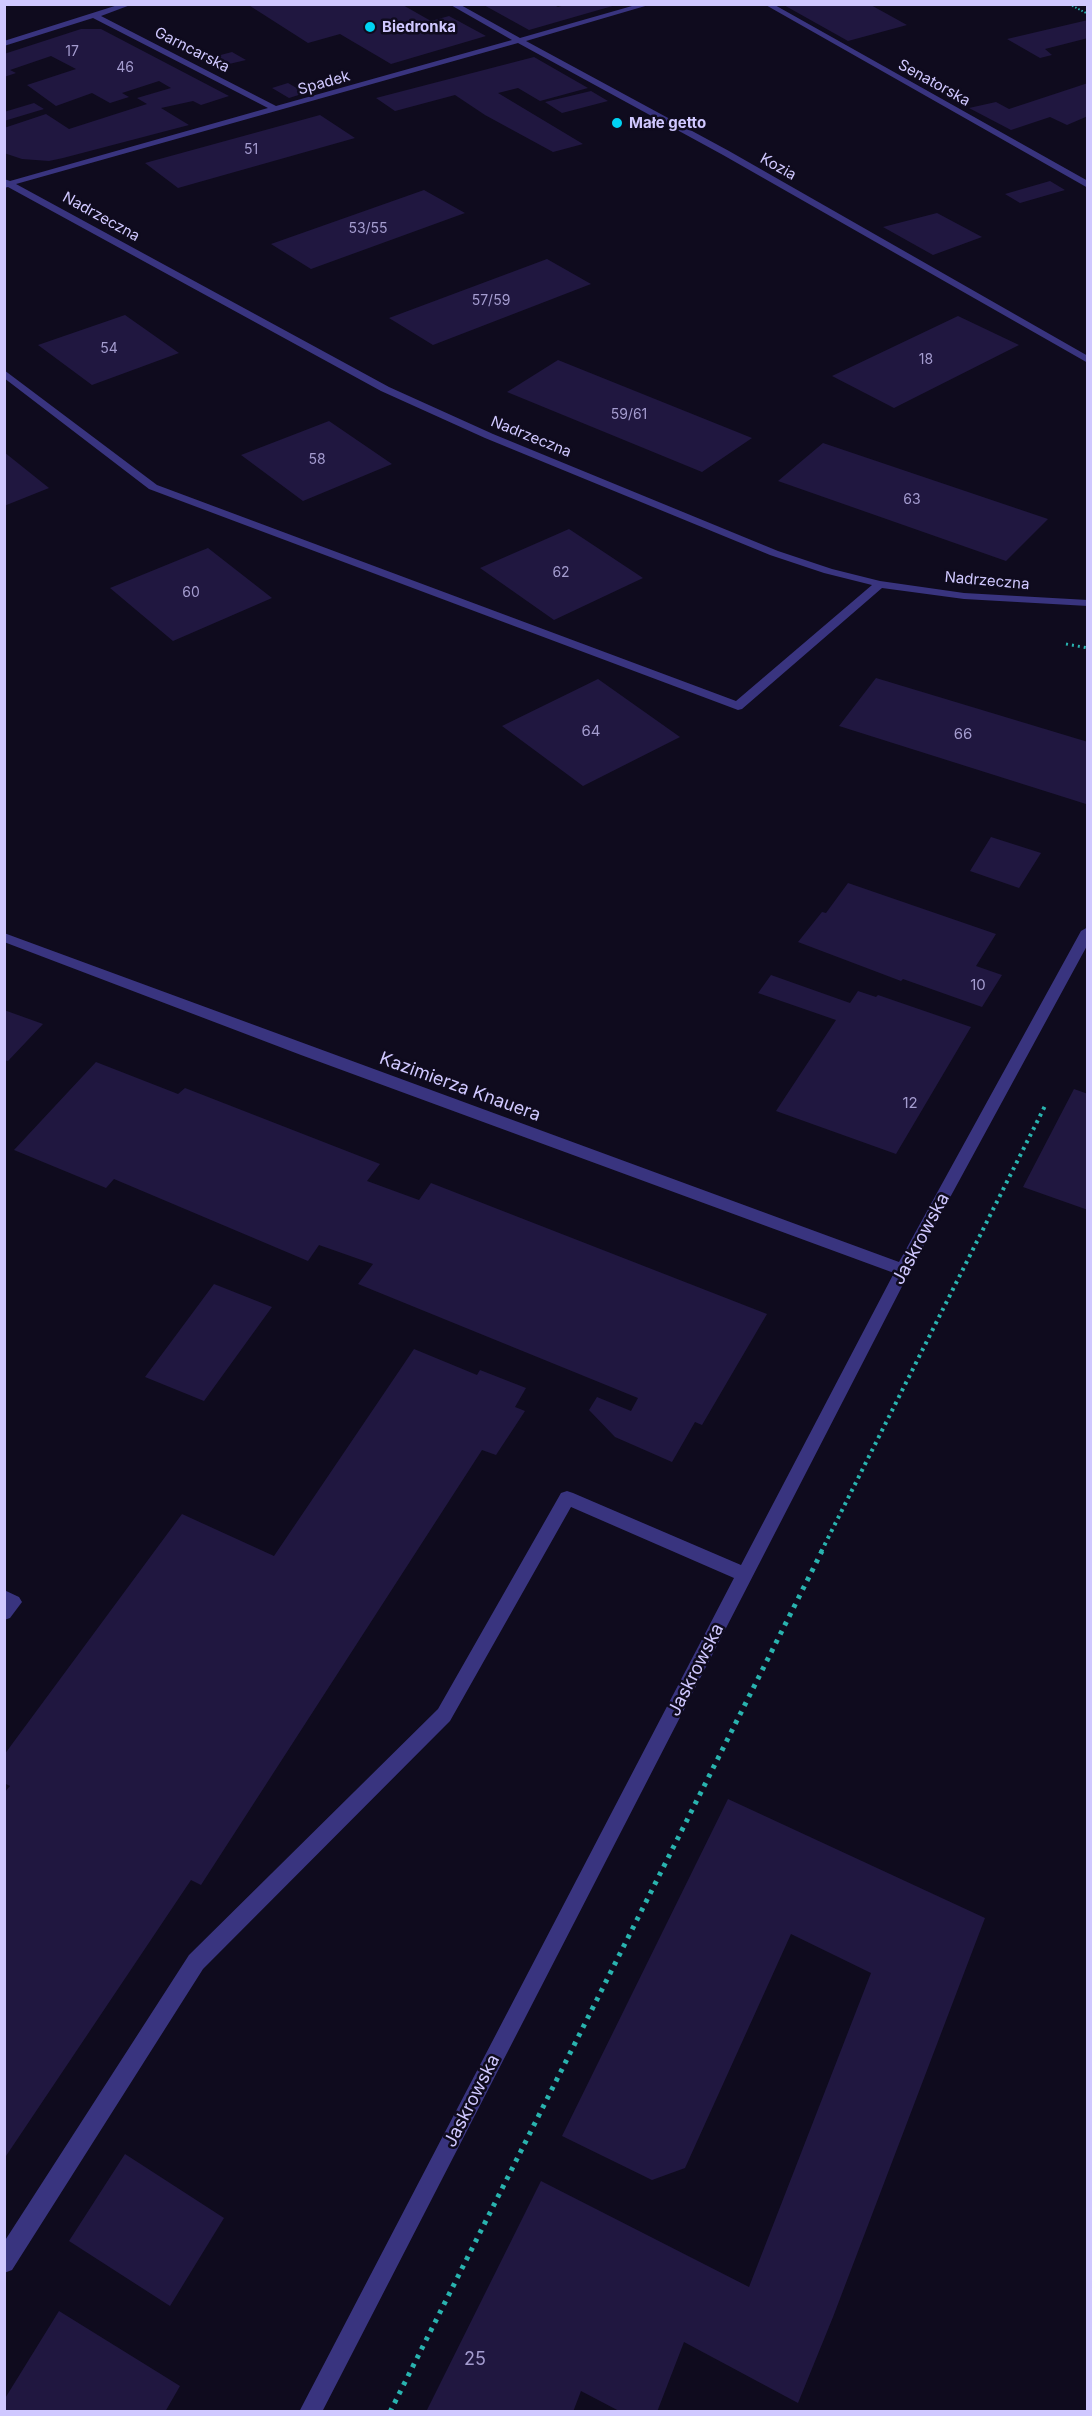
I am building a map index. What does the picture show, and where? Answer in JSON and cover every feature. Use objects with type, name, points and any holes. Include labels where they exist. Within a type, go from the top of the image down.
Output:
[{"type":"street","points":[[4,44],[130,4]]},
{"type":"street","name":"Kozia","points":[[452,4],[805,197],[1088,360]]},
{"type":"street","name":"Spadek","points":[[6,183],[276,110],[649,4]]},
{"type":"street","name":"Senatorska","points":[[767,4],[1088,185]]},
{"type":"street","name":"Garncarska","points":[[95,16],[276,110]]},
{"type":"street","name":"Nadrzeczna","points":[[6,183],[385,389],[489,436],[774,553],[828,571],[880,584],[964,596],[1088,603]]},
{"type":"street","points":[[4,373],[153,487],[738,706],[880,584]]},
{"type":"street","points":[[1069,603],[1088,612]]},
{"type":"street","name":"Jaskrowska","points":[[310,2412],[903,1270],[1088,930]]},
{"type":"street","name":"Kazimierza Knauera","points":[[4,937],[306,1051],[903,1270]]},
{"type":"street","points":[[4,2262],[196,1962],[444,1715],[567,1498],[746,1575]]},
{"type":"street","points":[[4,1597],[13,1602],[4,1613]]},
{"type":"path","points":[[1069,4],[1088,14]]},
{"type":"path","points":[[390,2412],[1050,1097]]},
{"type":"building","points":[[247,4],[401,4],[431,21],[449,16],[486,36],[391,64],[340,34],[308,43]]},
{"type":"building","points":[[482,4],[552,4],[558,7],[568,4],[616,5],[529,30]]},
{"type":"building","points":[[782,4],[869,4],[907,25],[848,41]]},
{"type":"building","points":[[1088,20],[1088,38],[1045,49],[1052,55],[1040,58],[1007,39]]},
{"type":"building","points":[[81,29],[101,29],[229,96],[201,105],[193,101],[161,108],[189,125],[63,158],[49,161],[22,159],[4,153],[4,128],[46,114],[69,129],[147,104],[137,98],[171,88],[159,81],[122,93],[129,97],[110,103],[92,93],[56,106],[27,85],[76,69],[51,56],[10,70],[16,73],[4,77],[4,54]]},
{"type":"building","points":[[232,52],[246,60],[229,64],[217,56]]},
{"type":"building","points":[[534,57],[588,88],[540,101],[518,88],[498,93],[583,144],[553,152],[485,115],[455,95],[395,111],[376,98]]},
{"type":"building","points":[[288,83],[305,93],[289,98],[272,88]]},
{"type":"building","points":[[1088,83],[1088,116],[1067,125],[1050,117],[1011,130],[969,108],[996,102],[1009,109]]},
{"type":"building","points":[[591,91],[608,101],[562,113],[545,102]]},
{"type":"building","points":[[34,103],[44,109],[4,121],[4,112]]},
{"type":"building","points":[[320,115],[355,138],[178,188],[145,163]]},
{"type":"building","points":[[1050,181],[1065,190],[1020,203],[1005,194]]},
{"type":"building","points":[[424,190],[465,213],[311,269],[271,244]]},
{"type":"building","points":[[937,213],[982,237],[933,255],[883,227]]},
{"type":"building","points":[[547,259],[591,284],[433,345],[389,318]]},
{"type":"building","points":[[125,315],[179,353],[92,385],[38,345]]},
{"type":"building","points":[[958,316],[1019,345],[894,408],[832,376]]},
{"type":"building","points":[[558,360],[752,438],[702,472],[507,392]]},
{"type":"building","points":[[329,421],[392,464],[303,501],[241,455]]},
{"type":"building","points":[[823,443],[1048,519],[1006,561],[778,481]]},
{"type":"building","points":[[4,452],[49,488],[4,506]]},
{"type":"building","points":[[569,529],[643,578],[554,620],[480,568]]},
{"type":"building","points":[[208,548],[272,598],[173,641],[110,588]]},
{"type":"building","points":[[876,678],[1088,742],[1086,804],[839,726]]},
{"type":"building","points":[[598,679],[680,737],[583,786],[502,726]]},
{"type":"building","points":[[991,837],[1041,853],[1019,888],[970,871]]},
{"type":"building","points":[[848,883],[996,934],[976,966],[1002,975],[982,1007],[903,979],[901,981],[798,942],[822,912],[826,913]]},
{"type":"building","points":[[771,975],[850,1003],[858,991],[876,997],[878,995],[971,1027],[896,1154],[776,1111],[836,1020],[758,993]]},
{"type":"building","points":[[4,1010],[43,1024],[8,1061],[4,1060]]},
{"type":"building","points":[[96,1062],[178,1094],[185,1088],[380,1164],[367,1181],[419,1200],[431,1183],[767,1314],[702,1425],[695,1422],[672,1462],[615,1437],[589,1410],[597,1397],[631,1411],[638,1398],[358,1284],[373,1264],[319,1245],[308,1261],[114,1179],[106,1188],[14,1150]]},
{"type":"building","points":[[1074,1089],[1088,1094],[1088,1210],[1023,1187]]},
{"type":"building","points":[[214,1284],[272,1307],[204,1401],[145,1377]]},
{"type":"building","points":[[414,1349],[477,1375],[480,1370],[526,1388],[515,1407],[525,1411],[496,1455],[482,1450],[201,1885],[191,1880],[4,2159],[4,1793],[10,1786],[4,1783],[4,1755],[182,1514],[274,1556]]},
{"type":"building","points":[[728,1799],[985,1918],[798,2403],[684,2342],[657,2412],[621,2412],[581,2391],[573,2412],[426,2412],[541,2181],[749,2287],[871,1973],[791,1934],[685,2168],[652,2180],[562,2136]]},
{"type":"building","points":[[125,2154],[224,2218],[170,2306],[69,2241]]},
{"type":"building","points":[[59,2311],[180,2386],[165,2412],[4,2412],[4,2400]]},
{"type":"place","name":"Biedronka","points":[[370,27]]},
{"type":"place","name":"Małe getto","points":[[617,123]]}]
